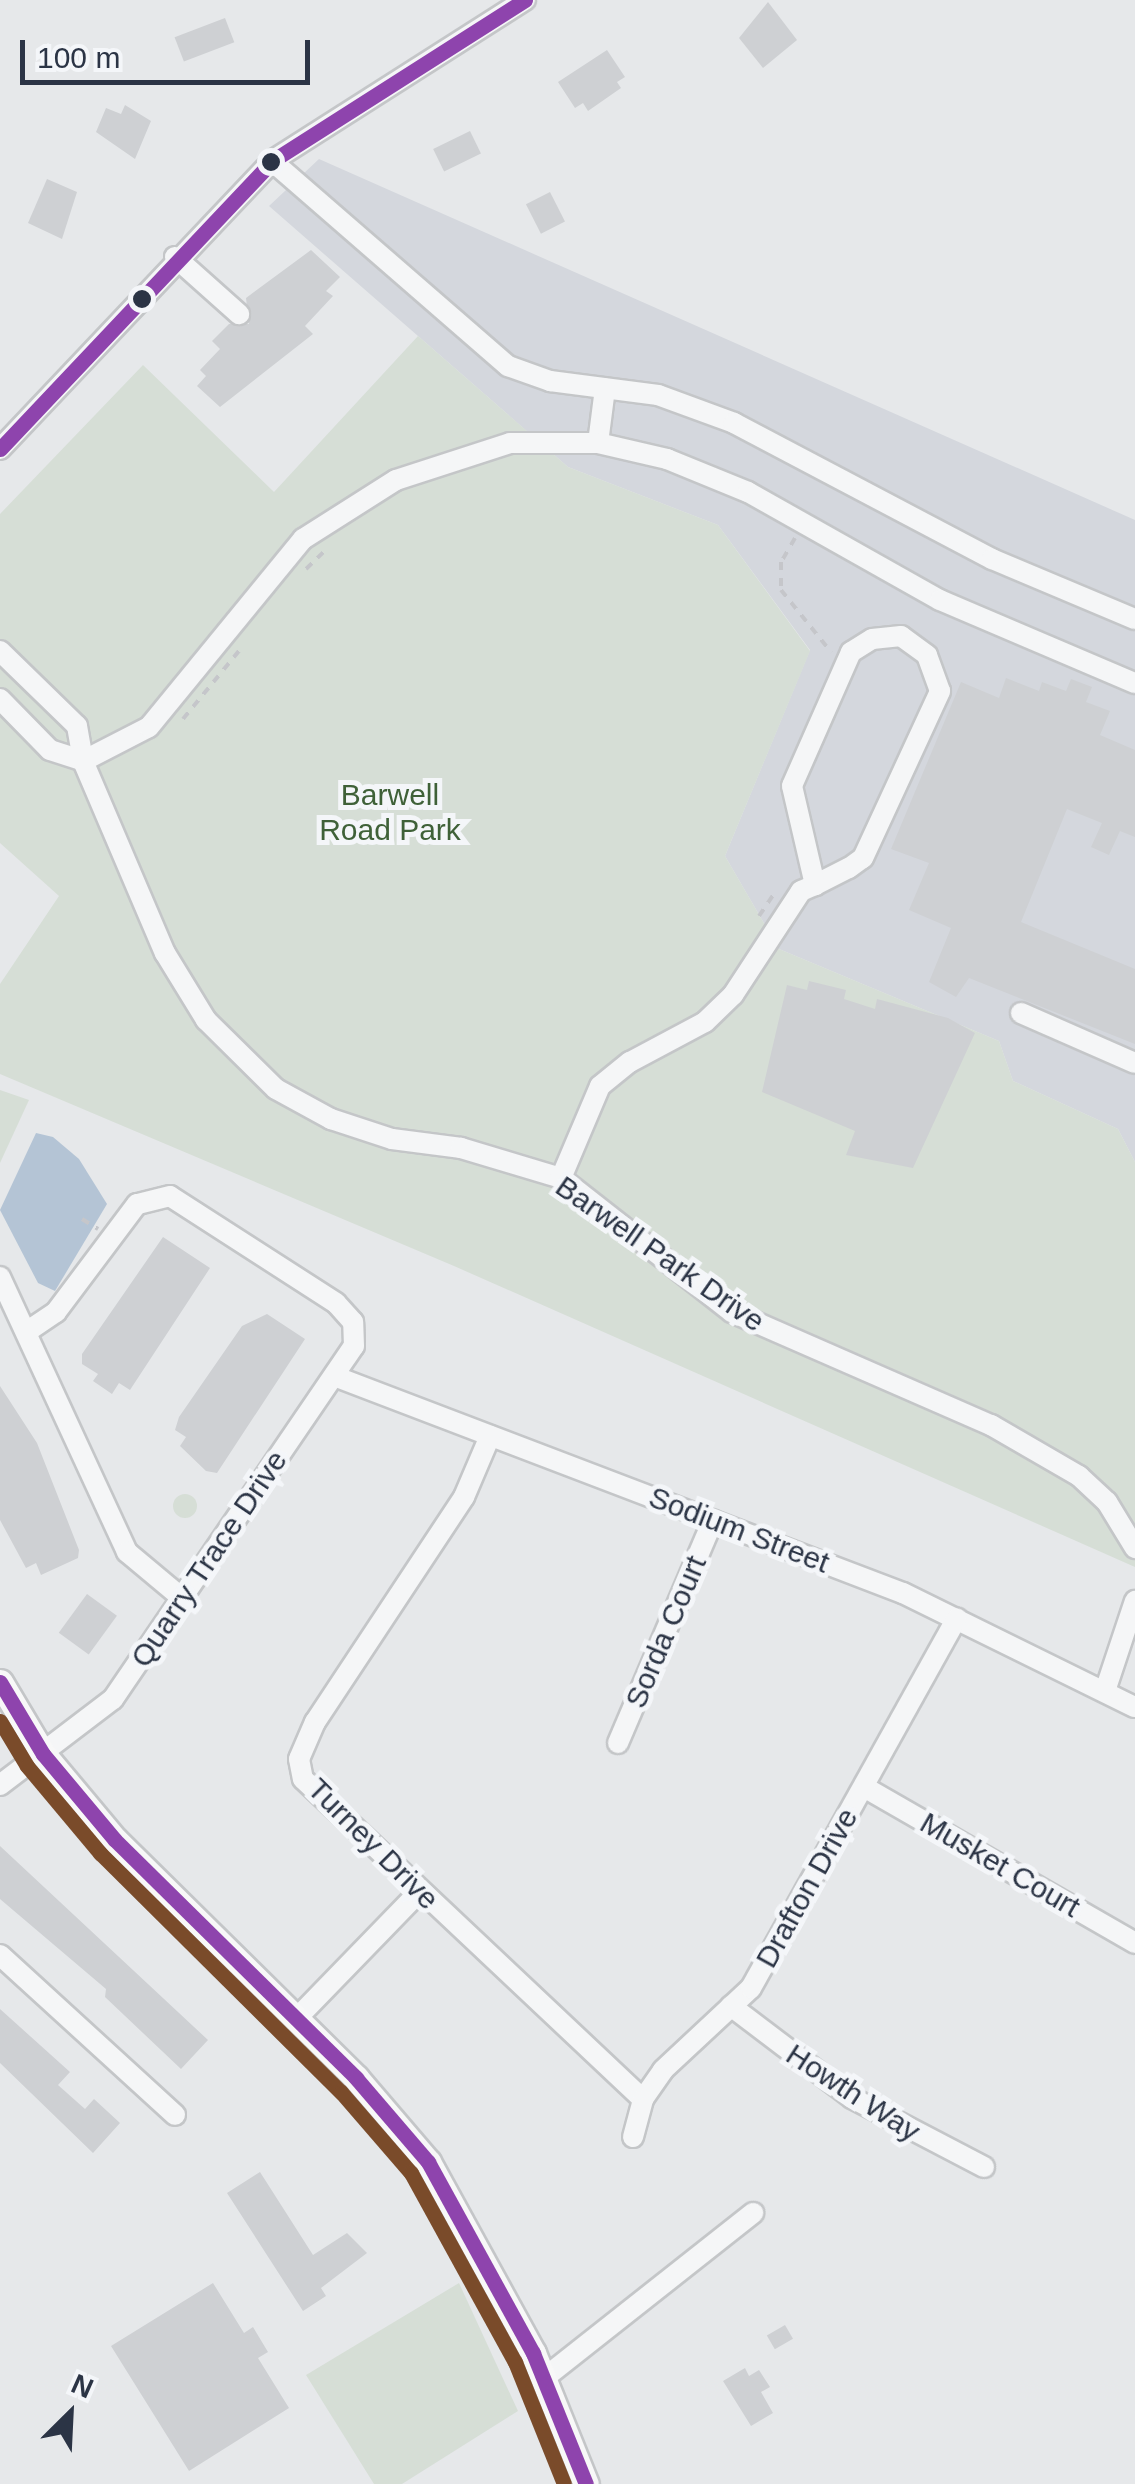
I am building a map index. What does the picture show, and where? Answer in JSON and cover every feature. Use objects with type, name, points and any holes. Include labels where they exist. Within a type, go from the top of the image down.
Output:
[{"type":"main road","points":[[0,1682],[43,1754],[153,1881],[296,2019],[428,2162],[476,2241],[543,2379],[586,2484]]},
{"type":"street","points":[[0,448],[175,258],[272,160],[525,0]]},
{"type":"street","points":[[272,160],[508,366],[550,381],[658,395],[820,465],[992,559],[1135,619]]},
{"type":"street","points":[[175,258],[238,314]]},
{"type":"street","points":[[598,444],[605,388]]},
{"type":"street","points":[[0,699],[50,750],[83,762],[149,727],[303,539],[396,480],[510,443],[598,444],[667,458],[748,492],[940,600],[1135,683]]},
{"type":"street","points":[[560,1178],[600,1086],[630,1062],[706,1022],[733,994],[778,917],[815,884],[863,858],[940,692],[928,655],[901,636],[872,640],[851,652],[792,786],[815,884]]},
{"type":"street","name":"Barwell Park Drive","points":[[0,651],[76,726],[83,762],[164,954],[236,1055],[276,1089],[331,1119],[560,1178],[732,1312],[991,1425],[1079,1476],[1108,1502],[1135,1548]]},
{"type":"street","points":[[1021,1014],[1135,1062]]},
{"type":"street","name":"Quarry Trace Drive","points":[[0,1785],[113,1699],[354,1346],[353,1322],[336,1303],[170,1196],[136,1204],[56,1312],[26,1332]]},
{"type":"street","points":[[0,1277],[128,1552],[182,1598]]},
{"type":"street","name":"Sodium Street","points":[[334,1376],[713,1520],[957,1618],[1135,1706]]},
{"type":"street","name":"Turney Drive","points":[[490,1436],[464,1498],[368,1652],[315,1722],[299,1759],[314,1792],[643,2098]]},
{"type":"street","name":"Sorda Court","points":[[618,1743],[713,1520]]},
{"type":"street","points":[[1105,1691],[1135,1601]]},
{"type":"street","name":"Drafton Drive","points":[[633,2137],[643,2098],[663,2070],[752,1988],[957,1618]]},
{"type":"street","name":"Musket Court","points":[[864,1787],[1135,1943]]},
{"type":"street","points":[[296,2019],[420,1892]]},
{"type":"street","points":[[0,1955],[175,2115]]},
{"type":"street","name":"Howth Way","points":[[730,2006],[852,2098],[984,2168]]},
{"type":"street","points":[[543,2379],[753,2213]]},
{"type":"path","points":[[780,527],[796,536],[781,562],[782,590],[831,652],[825,666]]},
{"type":"path","points":[[300,575],[332,544]]},
{"type":"path","points":[[178,724],[208,696],[250,636]]},
{"type":"path","points":[[754,927],[786,883]]},
{"type":"shaded area","points":[[319,159],[1135,520],[1135,1162],[1118,1129],[1013,1081],[999,1041],[779,949],[725,856],[810,650],[718,525],[568,467],[269,206]]},
{"type":"green space","name":"Barwell Road Park","points":[[418,336],[568,467],[718,525],[810,651],[725,856],[779,949],[999,1041],[1013,1081],[1118,1129],[1135,1162],[1135,1567],[454,1266],[0,1074],[0,984],[59,896],[0,843],[0,514],[143,365],[274,492]]},
{"type":"green space","points":[[0,1090],[29,1100],[0,1163]]},
{"type":"green space","points":[[185,1494],[194,1497],[194,1515],[185,1518],[176,1515],[173,1506],[176,1497]]},
{"type":"green space","points":[[459,2283],[518,2411],[402,2484],[374,2484],[306,2375]]},
{"type":"water","points":[[36,1133],[53,1137],[79,1159],[107,1204],[55,1291],[38,1283],[0,1210]]},
{"type":"building","points":[[768,2],[797,40],[763,68],[739,38]]},
{"type":"building","points":[[225,18],[234,42],[184,62],[175,37]]},
{"type":"building","points":[[607,50],[625,77],[617,82],[621,88],[588,111],[583,103],[575,108],[558,82]]},
{"type":"building","points":[[125,105],[151,121],[135,159],[96,132],[106,108],[121,114]]},
{"type":"building","points":[[470,131],[481,153],[444,171],[433,149]]},
{"type":"building","points":[[47,179],[77,192],[62,239],[28,223]]},
{"type":"building","points":[[550,192],[565,221],[541,234],[526,204]]},
{"type":"building","points":[[311,250],[340,277],[326,291],[333,296],[305,326],[313,334],[220,407],[197,386],[206,376],[200,370],[220,349],[212,341],[229,324],[249,324],[246,298]]},
{"type":"building","points":[[1006,678],[1039,691],[1042,682],[1066,691],[1071,679],[1092,687],[1086,702],[1110,711],[1100,735],[1135,750],[1135,837],[1120,831],[1109,855],[1091,847],[1102,823],[1067,809],[1021,922],[1135,969],[1135,1044],[969,978],[956,997],[929,982],[951,928],[909,910],[929,863],[891,849],[961,682],[999,698]]},
{"type":"building","points":[[809,981],[846,990],[844,999],[875,1009],[877,999],[948,1018],[975,1033],[913,1168],[846,1155],[855,1131],[762,1092],[787,985],[807,990]]},
{"type":"building","points":[[163,1237],[210,1268],[130,1390],[119,1383],[112,1394],[93,1381],[98,1374],[82,1364],[82,1354]]},
{"type":"building","points":[[267,1314],[305,1339],[217,1473],[206,1471],[180,1446],[186,1437],[175,1430],[179,1417],[242,1326]]},
{"type":"building","points":[[0,1386],[37,1443],[79,1550],[78,1558],[41,1575],[36,1563],[26,1568],[0,1520]]},
{"type":"building","points":[[87,1594],[117,1616],[89,1655],[59,1633]]},
{"type":"building","points":[[0,1846],[208,2040],[181,2069],[105,1997],[106,1989],[0,1899]]},
{"type":"building","points":[[0,2009],[70,2072],[58,2085],[85,2109],[94,2099],[120,2123],[93,2153],[0,2063]]},
{"type":"building","points":[[260,2172],[313,2255],[347,2233],[367,2253],[321,2288],[326,2296],[303,2311],[227,2193]]},
{"type":"building","points":[[213,2283],[244,2333],[253,2327],[268,2352],[258,2358],[289,2408],[189,2471],[111,2346]]},
{"type":"building","points":[[785,2325],[793,2339],[775,2349],[767,2336]]},
{"type":"building","points":[[745,2368],[749,2376],[759,2370],[770,2387],[761,2392],[773,2413],[751,2426],[723,2381]]},
{"type":"transit line","points":[[0,449],[272,161],[525,0]]},
{"type":"transit line","points":[[0,1682],[43,1754],[115,1840],[356,2078],[428,2162],[533,2353],[586,2484]]},
{"type":"transit line","points":[[0,1721],[27,1766],[100,1853],[341,2092],[411,2173],[515,2362],[564,2484]]}]
